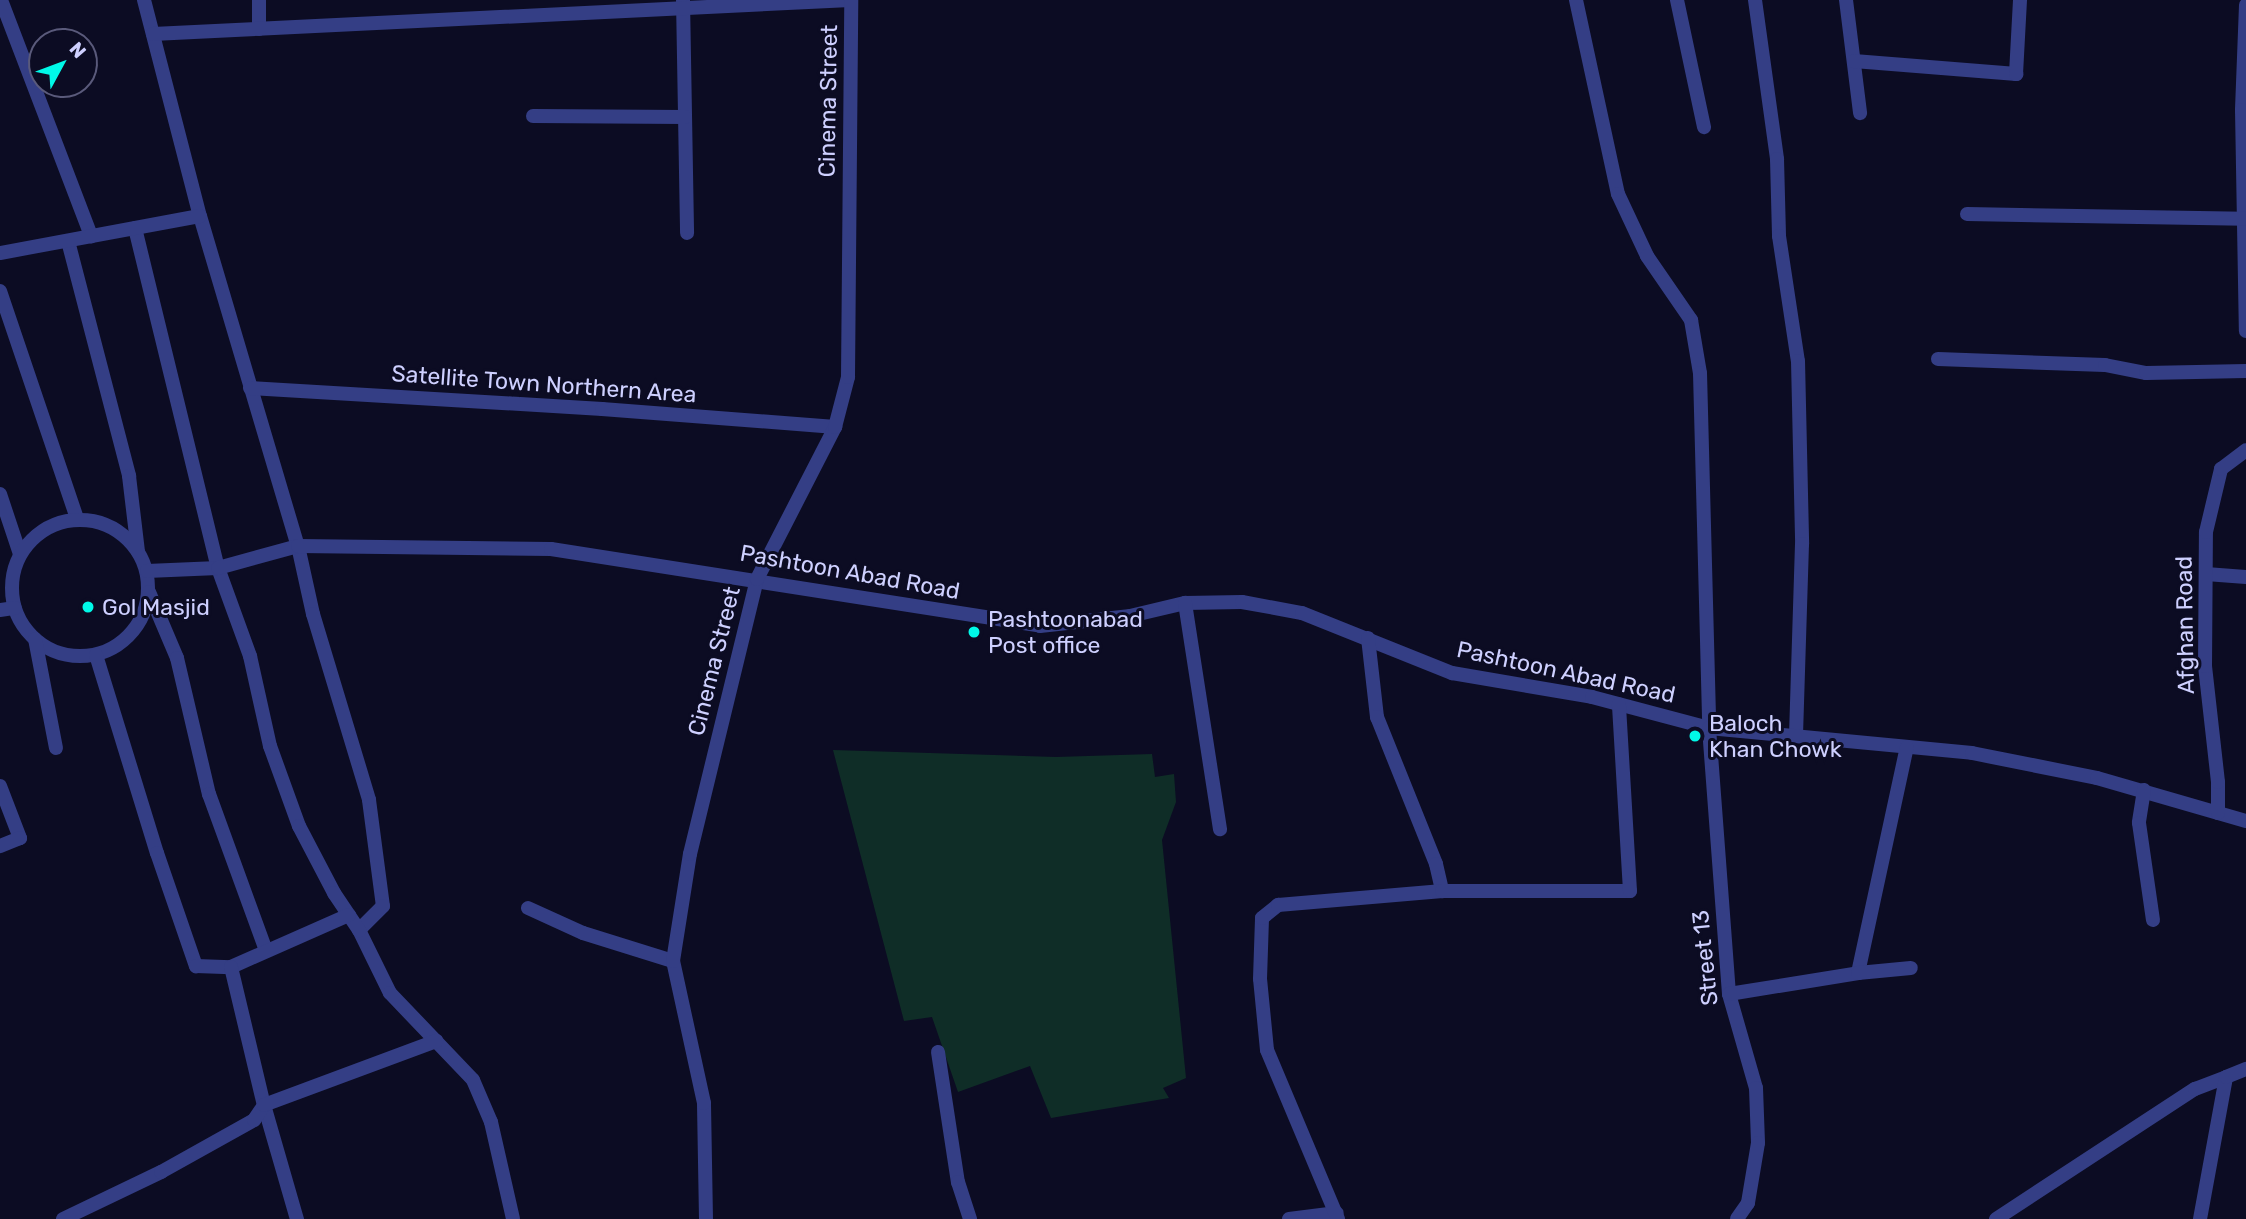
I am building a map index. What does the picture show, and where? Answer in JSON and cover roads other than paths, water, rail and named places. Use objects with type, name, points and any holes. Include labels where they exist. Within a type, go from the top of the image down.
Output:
[{"type":"street","points":[[1,0],[91,236]]},
{"type":"street","points":[[144,0],[200,216],[298,546],[313,614],[369,800],[383,906],[359,929]]},
{"type":"street","points":[[259,0],[260,29]]},
{"type":"street","points":[[153,34],[683,5],[850,0]]},
{"type":"street","name":"Cinema Street","points":[[706,1219],[704,1103],[673,961],[690,854],[757,579],[835,427],[848,377],[850,0]]},
{"type":"street","name":"Street 13","points":[[1576,0],[1618,194],[1647,256],[1691,320],[1700,373],[1709,727],[1729,994],[1756,1088],[1758,1143],[1748,1203],[1737,1219]]},
{"type":"street","points":[[1677,0],[1704,127]]},
{"type":"street","points":[[1755,0],[1777,159],[1779,236],[1798,361],[1802,544],[1796,736]]},
{"type":"street","points":[[1846,0],[1860,113]]},
{"type":"street","points":[[1854,61],[2016,74],[2020,0]]},
{"type":"street","points":[[683,5],[687,233]]},
{"type":"street","points":[[2246,5],[2246,331]]},
{"type":"street","points":[[533,116],[685,117]]},
{"type":"street","points":[[1967,214],[2244,219]]},
{"type":"street","points":[[0,253],[200,216]]},
{"type":"street","points":[[135,228],[218,568],[250,656],[270,746],[299,826],[334,893],[359,929],[390,993],[473,1080],[486,1112],[513,1219]]},
{"type":"street","points":[[68,241],[129,476],[138,551],[147,571],[149,592],[177,658],[209,794],[265,951]]},
{"type":"street","points":[[0,291],[78,519]]},
{"type":"street","points":[[1938,359],[2105,365],[2146,373],[2246,371]]},
{"type":"street","name":"Satellite Town Northern Area","points":[[250,388],[601,409],[835,427]]},
{"type":"street","name":"Afghan Road","points":[[2218,813],[2218,782],[2205,666],[2206,532],[2221,469],[2243,458]]},
{"type":"street","points":[[0,494],[20,554]]},
{"type":"street","points":[[138,551],[122,533],[101,522],[78,519],[54,524],[34,536],[20,554],[12,577],[15,608],[21,622],[35,639],[53,651],[74,656],[96,655],[116,646],[133,632],[144,614],[149,592]]},
{"type":"street","name":"Pashtoon Abad Road","points":[[147,571],[218,568],[298,546],[551,549],[757,579],[961,615],[1040,625],[1130,616],[1185,603],[1242,602],[1302,613],[1452,673],[1619,704],[1709,727],[1972,753],[2144,790],[2246,821]]},
{"type":"street","points":[[2206,574],[2246,577]]},
{"type":"street","points":[[1185,603],[1220,829]]},
{"type":"street","points":[[0,610],[15,608]]},
{"type":"street","points":[[1368,638],[1377,717],[1436,864],[1442,891]]},
{"type":"street","points":[[35,639],[56,748]]},
{"type":"street","points":[[96,655],[157,853],[196,966],[231,967],[349,915]]},
{"type":"street","points":[[1289,1219],[1338,1216],[1267,1050],[1260,979],[1262,918],[1278,905],[1442,891],[1630,891],[1619,704]]},
{"type":"street","points":[[1858,973],[1908,747]]},
{"type":"street","points":[[0,786],[20,838],[0,846]]},
{"type":"street","points":[[2144,790],[2139,823],[2153,920]]},
{"type":"street","points":[[528,908],[583,933],[673,961]]},
{"type":"street","points":[[231,967],[264,1105],[297,1219]]},
{"type":"street","points":[[1729,994],[1858,973],[1911,968]]},
{"type":"street","points":[[64,1219],[161,1172],[254,1120],[264,1105],[436,1041]]},
{"type":"street","points":[[938,1052],[958,1182],[970,1219]]},
{"type":"street","points":[[1996,1219],[2195,1089],[2246,1069]]},
{"type":"street","points":[[2200,1219],[2226,1077]]},
{"type":"place","name":"Gol Masjid","points":[[88,607]]},
{"type":"place","name":"Pashtoonabad Post office","points":[[974,632]]},
{"type":"place","name":"Baloch Khan Chowk","points":[[1695,736]]}]
